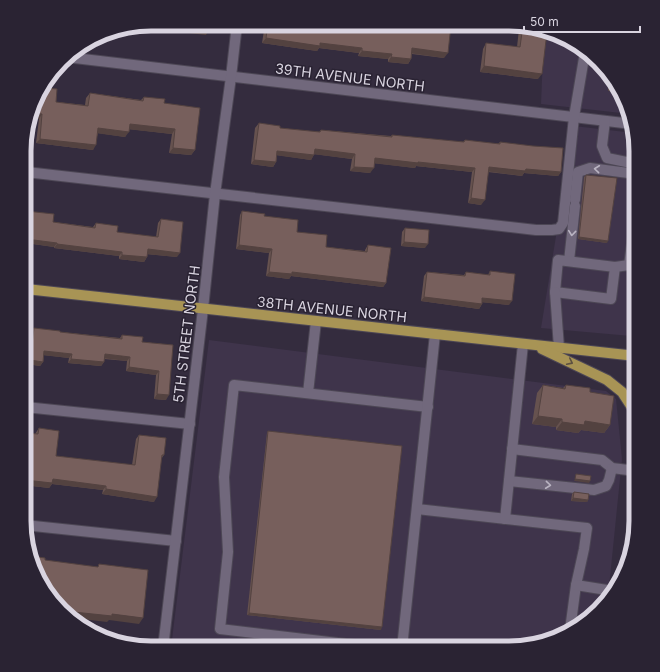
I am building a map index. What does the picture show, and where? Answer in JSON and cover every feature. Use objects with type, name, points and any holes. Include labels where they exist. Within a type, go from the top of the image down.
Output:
[{"type":"main road","name":"38TH AVENUE NORTH","points":[[31,290],[629,355]]},
{"type":"main road","points":[[535,345],[607,380],[622,392],[629,403]]},
{"type":"street","name":"5TH STREET NORTH","points":[[164,641],[190,424],[215,194],[236,31]]},
{"type":"street","name":"39TH AVENUE NORTH","points":[[75,58],[626,123]]},
{"type":"street","points":[[31,173],[536,230],[558,229],[563,223],[574,117],[584,58]]},
{"type":"street","points":[[605,121],[602,146],[607,158],[629,163]]},
{"type":"street","points":[[569,261],[578,172],[590,168],[629,173]]},
{"type":"street","points":[[559,348],[555,292],[558,260],[615,267],[629,265]]},
{"type":"street","points":[[555,292],[611,299],[615,267]]},
{"type":"street","points":[[308,393],[316,321]]},
{"type":"street","points":[[403,641],[435,334]]},
{"type":"street","points":[[505,519],[523,344]]},
{"type":"street","points":[[321,641],[220,629],[228,552],[224,477],[234,385],[428,406]]},
{"type":"street","points":[[31,407],[190,424]]},
{"type":"street","points":[[512,449],[602,460],[612,468],[629,470]]},
{"type":"street","points":[[509,481],[594,490],[606,486],[612,468]]},
{"type":"street","points":[[417,509],[586,528],[584,549],[576,585],[571,624]]},
{"type":"street","points":[[31,526],[176,541]]},
{"type":"street","points":[[576,585],[607,590]]},
{"type":"shaded area","points":[[544,36],[576,51],[594,66],[613,91],[623,113],[541,104]]},
{"type":"shaded area","points":[[574,126],[628,132],[629,143],[629,336],[541,328]]},
{"type":"shaded area","points":[[209,340],[606,391],[616,399],[622,459],[609,587],[594,606],[562,629],[533,639],[517,641],[172,641]]},
{"type":"building","points":[[267,31],[450,31],[448,53],[412,48],[411,59],[391,57],[392,54],[362,51],[362,48],[320,43],[320,46],[266,38]]},
{"type":"building","points":[[522,32],[546,37],[542,74],[484,66],[486,43],[520,47]]},
{"type":"building","points":[[49,88],[57,89],[56,102],[88,106],[90,93],[143,101],[144,97],[165,99],[164,103],[200,108],[195,150],[173,148],[175,129],[130,124],[129,132],[98,128],[96,145],[40,139],[42,114],[37,114]]},
{"type":"building","points":[[259,123],[280,126],[280,128],[320,132],[321,130],[392,137],[392,135],[464,142],[465,140],[500,144],[500,142],[563,148],[561,172],[526,169],[525,171],[489,167],[485,200],[471,198],[475,168],[375,158],[374,168],[354,167],[355,154],[315,149],[314,155],[277,151],[276,162],[254,160]]},
{"type":"building","points":[[586,175],[617,178],[608,241],[579,237]]},
{"type":"building","points":[[242,211],[265,214],[264,216],[298,220],[297,232],[327,235],[326,247],[367,252],[368,245],[391,248],[386,283],[292,272],[292,274],[269,272],[272,249],[239,245]]},
{"type":"building","points":[[31,212],[54,214],[53,222],[95,228],[96,223],[118,226],[117,232],[158,237],[161,219],[183,222],[180,253],[148,249],[147,257],[122,255],[122,252],[31,240]]},
{"type":"building","points":[[405,228],[429,230],[428,244],[404,242]]},
{"type":"building","points":[[490,271],[515,274],[512,301],[482,298],[482,304],[424,297],[427,272],[465,276],[466,272],[490,275]]},
{"type":"building","points":[[34,328],[122,339],[122,335],[143,337],[142,342],[173,345],[169,395],[157,394],[159,371],[129,367],[130,357],[105,354],[104,362],[71,359],[72,354],[44,351],[43,362],[31,360]]},
{"type":"building","points":[[543,385],[565,389],[566,385],[590,388],[590,392],[614,396],[610,425],[585,421],[584,425],[562,422],[562,419],[538,416]]},
{"type":"building","points":[[39,428],[59,431],[56,456],[135,465],[139,435],[166,438],[164,455],[162,455],[157,497],[106,489],[106,486],[53,479],[52,483],[31,481],[31,433],[38,434]]},
{"type":"building","points":[[268,431],[402,446],[382,627],[249,613]]},
{"type":"building","points":[[576,474],[591,476],[590,481],[575,479]]},
{"type":"building","points":[[574,492],[589,494],[588,500],[573,498]]},
{"type":"building","points":[[37,557],[45,558],[45,560],[98,567],[99,564],[148,570],[143,618],[112,614],[112,616],[73,612],[66,606],[47,581]]}]
